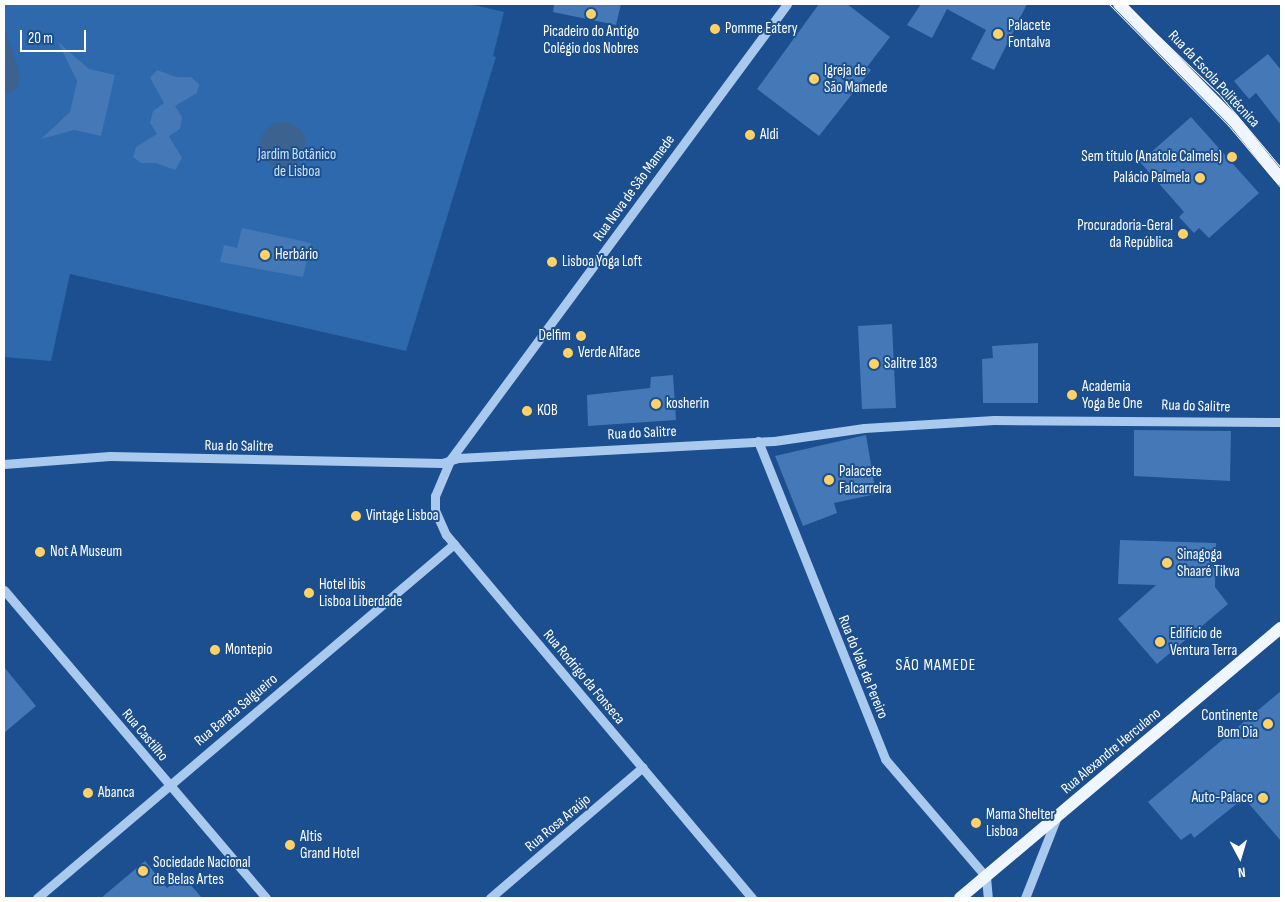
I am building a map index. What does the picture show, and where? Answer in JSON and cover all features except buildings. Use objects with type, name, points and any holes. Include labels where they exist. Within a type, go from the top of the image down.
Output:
[{"type":"main road","name":"Rua da Escola Politécnica","points":[[1119,4],[1234,121],[1281,179]]},
{"type":"main road","name":"Rua Alexandre Herculano","points":[[960,898],[1281,628]]},
{"type":"street","name":"Rua Nova de São Mamede","points":[[450,460],[787,4]]},
{"type":"street","name":"Rua do Salitre","points":[[4,464],[110,456],[450,460],[758,441],[864,428],[1003,420],[1281,422]]},
{"type":"street","name":"Rua do Vale de Pereiro","points":[[758,441],[885,759],[986,877]]},
{"type":"street","name":"Rua Rodrigo da Fonseca","points":[[450,460],[435,496],[435,510],[454,544],[752,898]]},
{"type":"street","name":"Rua Barata Salgueiro","points":[[37,898],[454,544]]},
{"type":"street","name":"Rua Castilho","points":[[4,590],[266,898]]},
{"type":"street","name":"Rua Rosa Araújo","points":[[490,898],[643,767]]},
{"type":"street","points":[[1025,898],[1057,816]]},
{"type":"street","points":[[986,877],[988,898]]},
{"type":"green space","name":"Jardim Botânico de Lisboa","points":[[4,4],[470,4],[504,12],[493,56],[496,57],[406,351],[70,274],[51,361],[4,357]]},
{"type":"shaded area","points":[[4,27],[20,74],[18,87],[11,93],[4,92]]},
{"type":"shaded area","points":[[288,122],[292,123],[302,132],[305,136],[305,154],[296,164],[288,168],[278,168],[270,164],[261,154],[260,140],[264,132],[274,123]]},
{"type":"tram line","points":[[1109,4],[1228,125],[1281,188]]},
{"type":"tram line","points":[[1125,4],[1219,94],[1281,168]]},
{"type":"place","name":"Picadeiro do Antigo Colégio dos Nobres","points":[[591,14]]},
{"type":"place","name":"Pomme Eatery","points":[[715,29]]},
{"type":"place","name":"Palacete Fontalva","points":[[998,34]]},
{"type":"place","name":"Igreja de São Mamede","points":[[814,79]]},
{"type":"place","name":"Aldi","points":[[750,135]]},
{"type":"place","name":"Sem título (Anatole Calmels)","points":[[1232,157]]},
{"type":"place","name":"Palácio Palmela","points":[[1200,178]]},
{"type":"place","name":"Procuradoria-Geral da República","points":[[1183,234]]},
{"type":"place","name":"Herbário","points":[[265,255]]},
{"type":"place","name":"Lisboa Yoga Loft","points":[[552,262]]},
{"type":"place","name":"Delfim","points":[[581,336]]},
{"type":"place","name":"Verde Alface","points":[[568,353]]},
{"type":"place","name":"Salitre 183","points":[[874,364]]},
{"type":"place","name":"Academia Yoga Be One","points":[[1072,395]]},
{"type":"place","name":"kosherin","points":[[656,404]]},
{"type":"place","name":"KOB","points":[[527,411]]},
{"type":"place","name":"Palacete Falcarreira","points":[[829,480]]},
{"type":"place","name":"Vintage Lisboa","points":[[356,516]]},
{"type":"place","name":"Not A Museum","points":[[40,552]]},
{"type":"place","name":"Sinagoga Shaaré Tikva","points":[[1167,563]]},
{"type":"place","name":"Hotel ibis Lisboa Liberdade","points":[[309,593]]},
{"type":"place","name":"Edifício de Ventura Terra","points":[[1160,642]]},
{"type":"place","name":"Montepio","points":[[215,650]]},
{"type":"place","name":"Continente Bom Dia","points":[[1268,724]]},
{"type":"place","name":"Abanca","points":[[88,793]]},
{"type":"place","name":"Auto-Palace","points":[[1263,798]]},
{"type":"place","name":"Mama Shelter Lisboa","points":[[976,823]]},
{"type":"place","name":"Altis Grand Hotel","points":[[290,845]]},
{"type":"place","name":"Sociedade Nacional de Belas Artes","points":[[143,871]]},
{"type":"district","name":"SÃO MAMEDE","points":[[936,666]]}]
